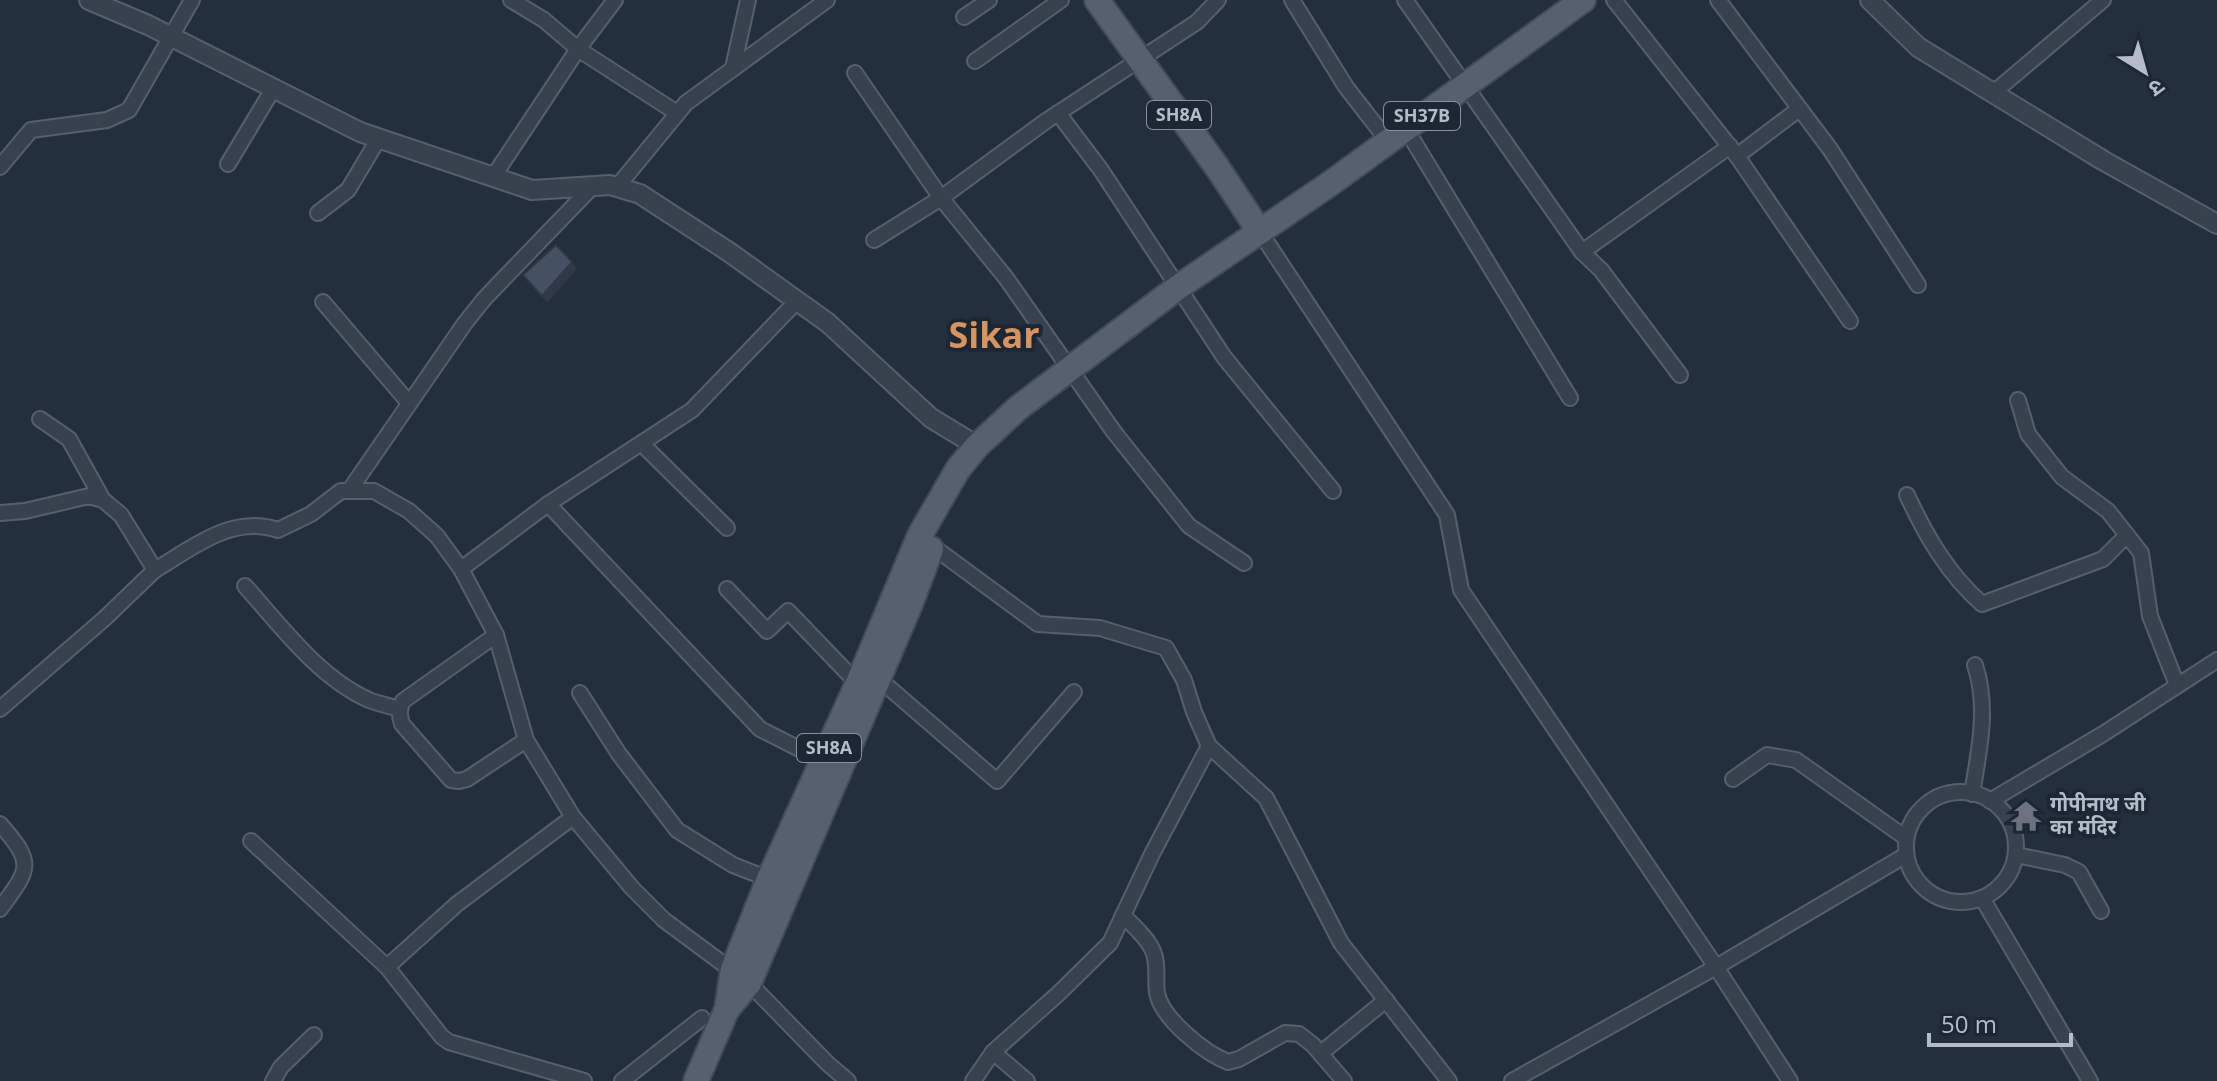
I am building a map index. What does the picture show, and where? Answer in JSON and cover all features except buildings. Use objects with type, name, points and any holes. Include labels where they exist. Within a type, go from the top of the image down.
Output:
[{"type":"main road","name":"SH8A","points":[[869,686],[920,535],[958,469],[977,446],[1018,408],[1177,288],[1260,232],[1097,0]]},
{"type":"main road","name":"SH37B","points":[[1260,232],[1583,0]]},
{"type":"main road","name":"SH8A","points":[[696,1081],[779,883],[932,546],[946,493]]},
{"type":"street","points":[[89,0],[170,36],[360,132],[532,190],[593,186],[617,187],[640,194],[828,323],[931,418],[977,446]]},
{"type":"street","points":[[0,167],[31,130],[107,120],[129,110],[192,0]]},
{"type":"street","points":[[511,0],[544,20],[578,49],[677,113]]},
{"type":"street","points":[[493,177],[578,49],[615,0]]},
{"type":"street","points":[[733,68],[748,0]]},
{"type":"street","points":[[617,187],[686,103],[827,0]]},
{"type":"street","points":[[964,17],[989,0]]},
{"type":"street","points":[[975,61],[1061,0]]},
{"type":"street","points":[[874,240],[941,198],[1058,113],[1197,22],[1218,0]]},
{"type":"street","points":[[1292,0],[1346,87],[1397,135],[1570,398]]},
{"type":"street","points":[[1405,0],[1582,252],[1601,270],[1680,375]]},
{"type":"street","points":[[1614,0],[1733,151],[1850,321]]},
{"type":"street","points":[[1718,0],[1830,149],[1918,285]]},
{"type":"street","points":[[1870,0],[1918,47],[1992,94],[2217,224]]},
{"type":"street","points":[[1992,94],[2103,0]]},
{"type":"street","points":[[855,73],[941,198],[1006,278],[1114,432],[1189,526],[1244,563]]},
{"type":"street","points":[[228,164],[273,89]]},
{"type":"street","points":[[1582,252],[1799,109]]},
{"type":"street","points":[[1058,113],[1101,170],[1177,288],[1257,402],[1333,491]]},
{"type":"street","points":[[318,213],[348,190],[379,138]]},
{"type":"street","points":[[349,491],[485,298],[593,186]]},
{"type":"street","points":[[1260,232],[1447,515],[1461,590],[1790,1081]]},
{"type":"street","points":[[461,569],[548,504],[692,410],[797,301]]},
{"type":"street","points":[[323,302],[409,403]]},
{"type":"street","points":[[2018,400],[2028,434],[2062,477],[2108,511],[2141,553],[2150,616],[2177,685]]},
{"type":"street","points":[[40,419],[69,439],[103,500],[121,515],[155,570]]},
{"type":"street","points":[[642,444],[727,528]]},
{"type":"street","points":[[0,709],[104,619],[155,570],[219,531],[262,524],[278,530],[311,514],[341,491],[374,491],[409,511],[437,536],[461,569],[496,635],[526,740],[573,817],[632,888],[664,920],[707,955],[741,976],[848,1081]]},
{"type":"street","points":[[1907,495],[1924,532],[1962,587],[1982,604],[2103,559],[2127,535]]},
{"type":"street","points":[[0,513],[25,511],[89,496],[103,500]]},
{"type":"street","points":[[548,504],[760,729],[832,766]]},
{"type":"street","points":[[932,546],[1038,624],[1100,628],[1166,648],[1184,680],[1209,746],[1266,798],[1341,943],[1449,1081]]},
{"type":"street","points":[[245,586],[339,683],[370,700],[399,709]]},
{"type":"street","points":[[727,589],[767,631],[788,611],[869,686],[997,781],[1074,692]]},
{"type":"street","points":[[496,635],[409,696],[399,709],[402,724],[451,780],[467,779],[526,740]]},
{"type":"street","points":[[1990,801],[2103,734],[2217,660]]},
{"type":"street","points":[[1972,794],[1983,716],[1981,683],[1975,665]]},
{"type":"street","points":[[580,693],[619,754],[677,830],[733,865],[779,883]]},
{"type":"street","points":[[973,1081],[993,1052],[1110,943],[1209,746]]},
{"type":"street","points":[[1733,779],[1767,755],[1796,760],[1906,838]]},
{"type":"street","points":[[1972,794],[1990,801],[2008,818],[2015,836],[2016,855],[2010,872],[2000,886],[1982,898],[1952,902],[1935,896],[1921,886],[1911,872],[1906,855],[1906,838],[1913,820],[1925,805],[1941,795],[1972,794]]},
{"type":"street","points":[[387,967],[457,904],[573,817]]},
{"type":"street","points":[[0,824],[20,847],[25,860],[22,879],[0,909]]},
{"type":"street","points":[[251,841],[387,967],[435,1030],[449,1042],[584,1081]]},
{"type":"street","points":[[1512,1081],[1716,967],[1906,855]]},
{"type":"street","points":[[2016,855],[2065,865],[2079,872],[2101,911]]},
{"type":"street","points":[[1982,898],[2090,1081]]},
{"type":"street","points":[[1123,915],[1152,948],[1156,989],[1166,1013],[1211,1052],[1228,1062],[1285,1033],[1293,1033],[1307,1038],[1344,1081]]},
{"type":"street","points":[[1321,1053],[1386,1000]]},
{"type":"street","points":[[622,1081],[702,1018]]},
{"type":"street","points":[[273,1081],[281,1067],[314,1035]]},
{"type":"street","points":[[993,1052],[1027,1081]]},
{"type":"place","name":"गोपीनाथ जी का मंदिर","points":[[2026,816]]},
{"type":"district","name":"Sikar","points":[[994,335]]}]
